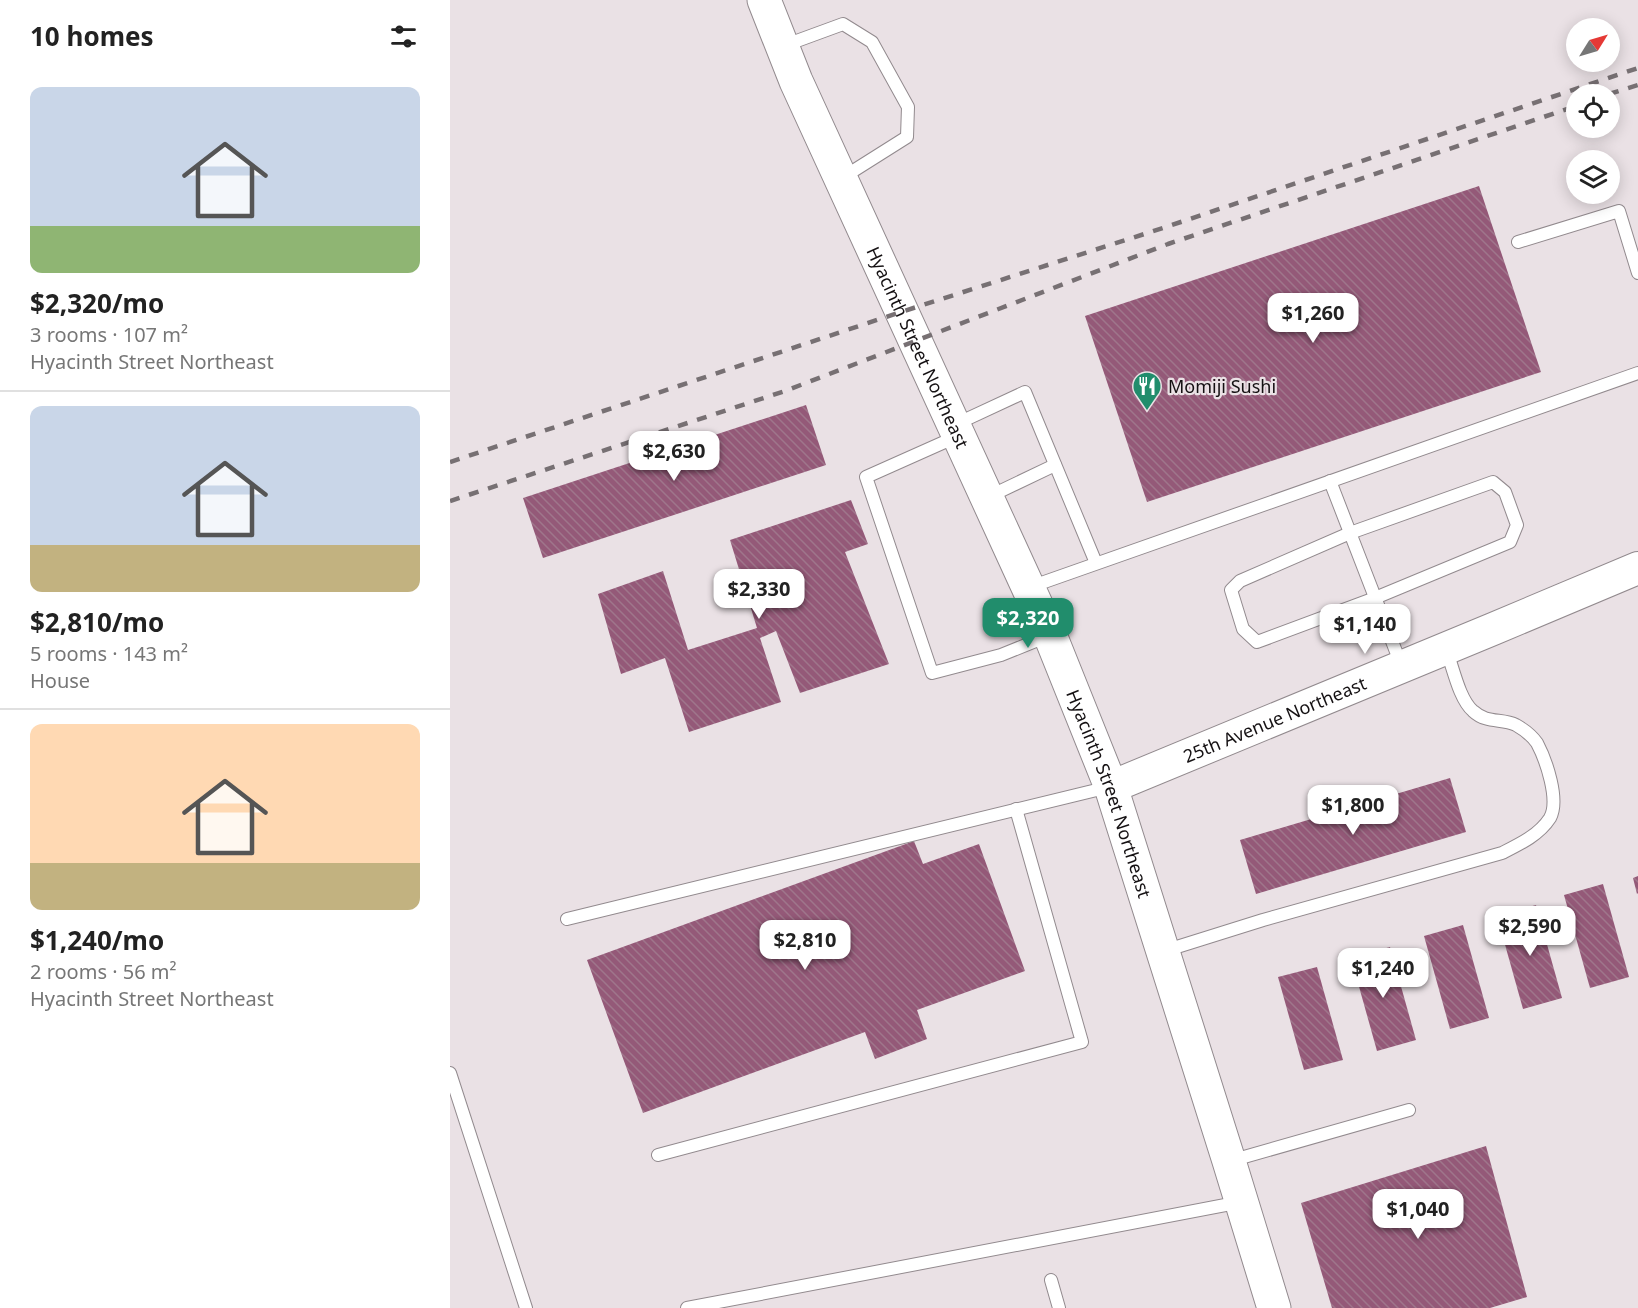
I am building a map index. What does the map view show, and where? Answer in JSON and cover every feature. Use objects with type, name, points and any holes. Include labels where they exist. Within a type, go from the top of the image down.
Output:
[{"type":"main road","name":"Hyacinth Street Northeast","points":[[764,0],[841,179],[1029,587],[1111,787],[1274,1308]]},
{"type":"street","name":"25th Avenue Northeast","points":[[1111,787],[1638,568]]},
{"type":"lane","points":[[782,46],[843,24],[872,42],[908,107],[907,137],[841,179]]},
{"type":"lane","points":[[1518,242],[1619,211],[1638,273]]},
{"type":"lane","points":[[1029,587],[1638,373]]},
{"type":"lane","points":[[1050,635],[1001,655],[932,673],[866,477],[1025,393],[1096,563]]},
{"type":"lane","points":[[987,497],[1055,465]]},
{"type":"lane","points":[[1330,481],[1402,667]]},
{"type":"lane","points":[[1493,482],[1505,492],[1517,525],[1510,542],[1375,598],[1257,642],[1243,628],[1231,590],[1240,580],[1350,533],[1493,482]]},
{"type":"lane","points":[[1162,951],[1263,920],[1502,853],[1525,842],[1544,826],[1551,815],[1553,800],[1549,772],[1536,742],[1515,724],[1484,719],[1464,702],[1446,649]]},
{"type":"lane","points":[[567,919],[1111,787]]},
{"type":"lane","points":[[658,1155],[1082,1042],[1017,809]]},
{"type":"lane","points":[[450,1073],[526,1308]]},
{"type":"lane","points":[[1229,1161],[1409,1110]]},
{"type":"lane","points":[[687,1308],[1242,1202]]},
{"type":"lane","points":[[1051,1280],[1059,1308]]},
{"type":"building","points":[[1479,186],[1541,372],[1147,502],[1085,316]]},
{"type":"building","points":[[806,405],[826,465],[543,558],[523,498]]},
{"type":"building","points":[[851,500],[868,544],[845,552],[889,664],[800,693],[776,631],[760,638],[781,702],[689,732],[665,658],[621,674],[598,594],[663,571],[688,650],[757,628],[730,540]]},
{"type":"building","points":[[1450,778],[1466,832],[1256,894],[1240,840]]},
{"type":"building","points":[[914,841],[923,864],[979,844],[1025,971],[917,1010],[927,1039],[875,1059],[865,1032],[643,1113],[587,960]]},
{"type":"building","points":[[1638,876],[1638,893],[1637,894],[1633,878]]},
{"type":"building","points":[[1603,884],[1629,977],[1590,988],[1564,895]]},
{"type":"building","points":[[1536,905],[1562,998],[1523,1009],[1497,916]]},
{"type":"building","points":[[1463,925],[1489,1018],[1450,1029],[1424,936]]},
{"type":"building","points":[[1390,947],[1416,1040],[1377,1051],[1351,958]]},
{"type":"building","points":[[1317,967],[1343,1060],[1304,1070],[1278,977]]},
{"type":"building","points":[[1486,1146],[1527,1297],[1490,1308],[1332,1308],[1301,1203]]},
{"type":"railway","points":[[450,462],[901,312],[1163,228],[1638,68]]},
{"type":"railway","points":[[1620,91],[1638,85]]},
{"type":"railway","points":[[450,501],[785,391],[1168,244],[1566,109]]},
{"type":"place","name":"Momiji Sushi","points":[[1147,412]]}]
